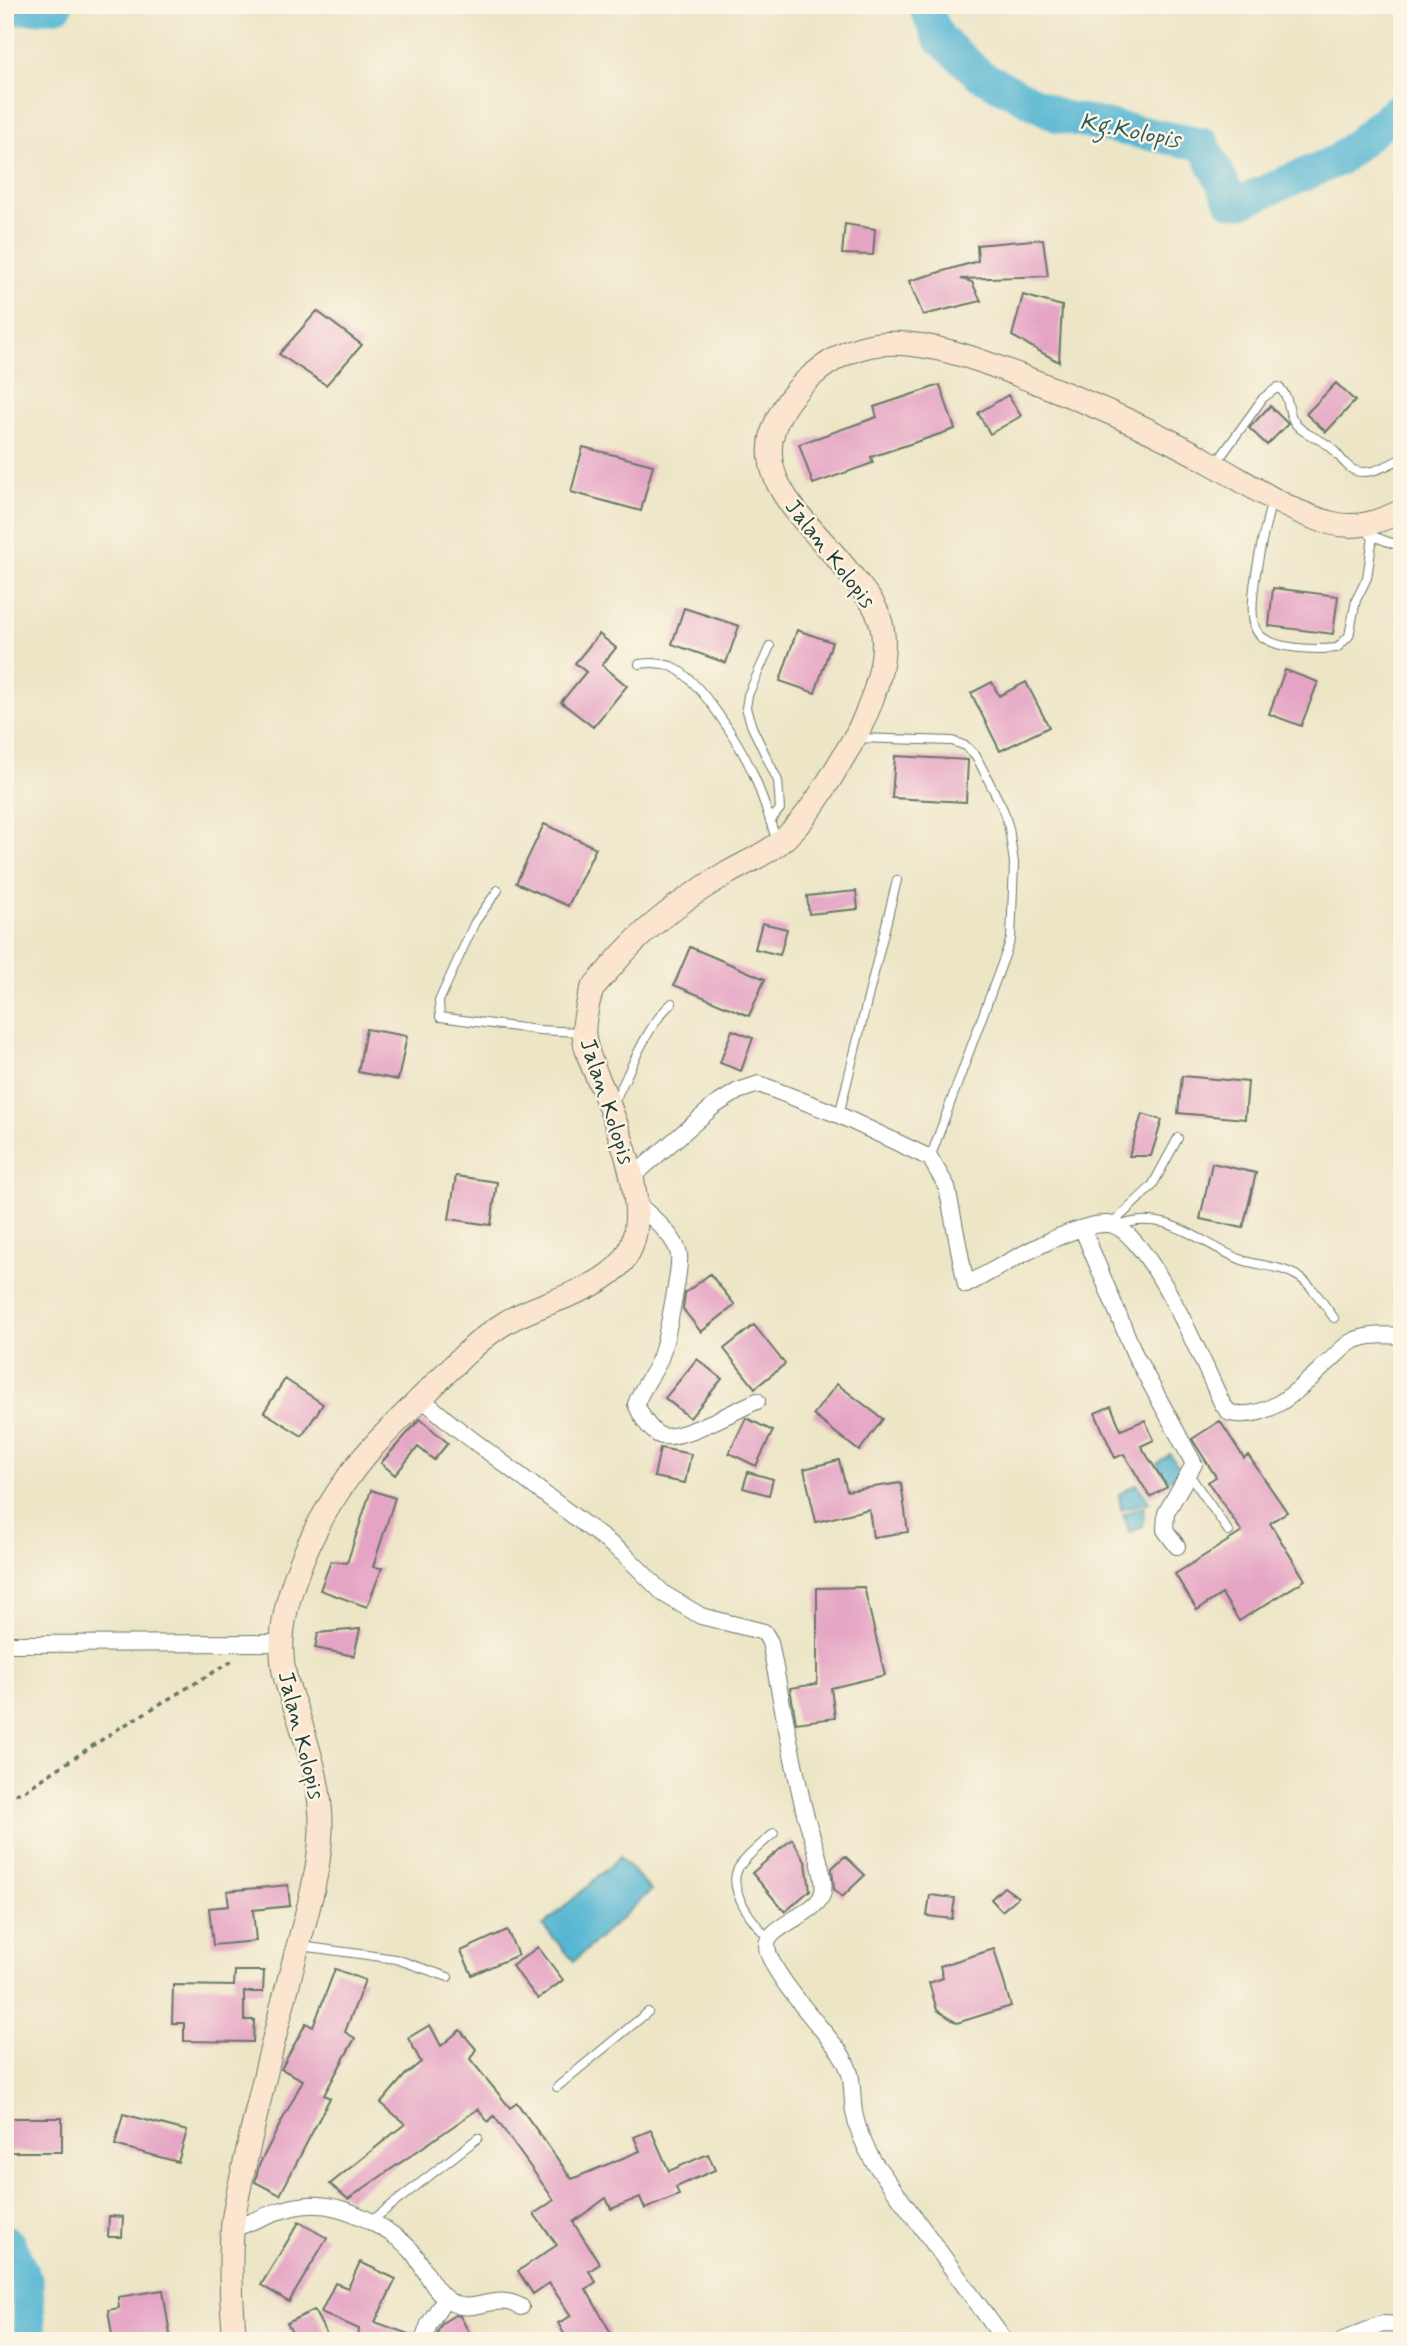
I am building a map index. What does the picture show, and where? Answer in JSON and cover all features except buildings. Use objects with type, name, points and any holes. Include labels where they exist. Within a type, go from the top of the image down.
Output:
[{"type":"street","name":"Jalan Kolopis","points":[[235,2341],[230,2292],[234,2217],[257,2110],[314,1886],[321,1840],[321,1797],[284,1671],[282,1643],[290,1598],[303,1553],[319,1521],[367,1451],[479,1342],[503,1324],[597,1281],[623,1261],[637,1228],[635,1202],[632,1177],[583,1032],[593,990],[620,956],[655,924],[702,888],[778,844],[814,804],[855,737],[873,693],[884,655],[883,626],[875,606],[833,553],[791,508],[773,472],[769,453],[776,420],[790,397],[810,377],[849,352],[877,344],[905,343],[938,349],[978,359],[1155,433],[1272,498],[1329,523],[1348,525],[1378,522],[1402,511]]},
{"type":"street","points":[[632,1177],[714,1106],[738,1091],[759,1084],[839,1115],[930,1158],[947,1187],[966,1286],[1055,1238],[1099,1224],[1123,1230],[1157,1270],[1223,1405],[1230,1413],[1251,1415],[1279,1404],[1350,1342],[1369,1336],[1402,1336]]},
{"type":"street","points":[[635,1202],[664,1230],[680,1255],[669,1324],[660,1359],[636,1404],[648,1425],[659,1435],[670,1437],[686,1433],[757,1401]]},
{"type":"street","points":[[1083,1230],[1135,1355],[1194,1464],[1166,1513],[1165,1530],[1177,1546]]},
{"type":"street","points":[[421,1398],[624,1555],[664,1594],[701,1616],[764,1632],[770,1642],[804,1811],[822,1876],[823,1892],[816,1904],[769,1939],[768,1951],[778,1970],[846,2063],[853,2078],[856,2118],[873,2161],[1006,2341]]},
{"type":"street","points":[[5,1644],[282,1643]]},
{"type":"street","points":[[233,2229],[273,2213],[315,2204],[344,2208],[389,2231],[411,2250],[445,2298],[463,2307],[501,2300],[521,2307]]},
{"type":"street","points":[[423,2341],[429,2324],[445,2298]]},
{"type":"street","points":[[1342,2341],[1382,2324],[1402,2325]]},
{"type":"lane","points":[[1215,465],[1262,398],[1278,387],[1287,397],[1290,413],[1297,426],[1329,446],[1352,470],[1376,470],[1402,458]]},
{"type":"lane","points":[[1272,498],[1258,560],[1252,620],[1258,634],[1273,642],[1310,650],[1337,648],[1343,642],[1349,635],[1356,600],[1367,578],[1373,536]]},
{"type":"lane","points":[[1348,525],[1402,547]]},
{"type":"lane","points":[[770,646],[746,701],[752,727],[775,772],[780,791],[780,810],[770,821]]},
{"type":"lane","points":[[639,664],[654,662],[670,666],[684,675],[711,704],[751,769],[778,844]]},
{"type":"lane","points":[[855,737],[952,741],[966,746],[976,756],[1003,809],[1009,828],[1014,863],[1011,939],[930,1158]]},
{"type":"lane","points":[[839,1115],[897,880]]},
{"type":"lane","points":[[498,890],[475,922],[439,1001],[440,1017],[538,1030],[583,1032]]},
{"type":"lane","points":[[610,1110],[661,1012],[672,1003]]},
{"type":"lane","points":[[1114,1226],[1152,1186],[1178,1138]]},
{"type":"lane","points":[[1114,1226],[1150,1219],[1189,1232],[1244,1260],[1291,1273],[1303,1279],[1334,1318]]},
{"type":"lane","points":[[1189,1474],[1229,1532]]},
{"type":"lane","points":[[769,1939],[743,1906],[736,1881],[738,1868],[774,1833]]},
{"type":"lane","points":[[298,1946],[396,1959],[448,1977]]},
{"type":"lane","points":[[557,2087],[648,2012]]},
{"type":"lane","points":[[370,2222],[478,2138]]},
{"type":"path","points":[[5,1794],[21,1793],[118,1729],[239,1657]]},
{"type":"water","points":[[1170,1454],[1181,1472],[1168,1480],[1157,1464]]},
{"type":"water","points":[[1137,1484],[1149,1502],[1121,1510],[1119,1494]]},
{"type":"water","points":[[1144,1507],[1143,1526],[1130,1533],[1123,1514]]},
{"type":"water","points":[[620,1857],[651,1891],[574,1961],[543,1926]]},
{"type":"waterway","name":"Kg.Kolopis","points":[[5,10],[57,5]]},
{"type":"waterway","name":"Kg.Kolopis","points":[[924,5],[939,38],[980,75],[1058,116],[1204,145],[1231,201],[1243,201],[1338,160],[1402,106]]},
{"type":"waterway","name":"Kg.Kolopis","points":[[5,2241],[9,2244],[27,2283],[30,2341]]}]
